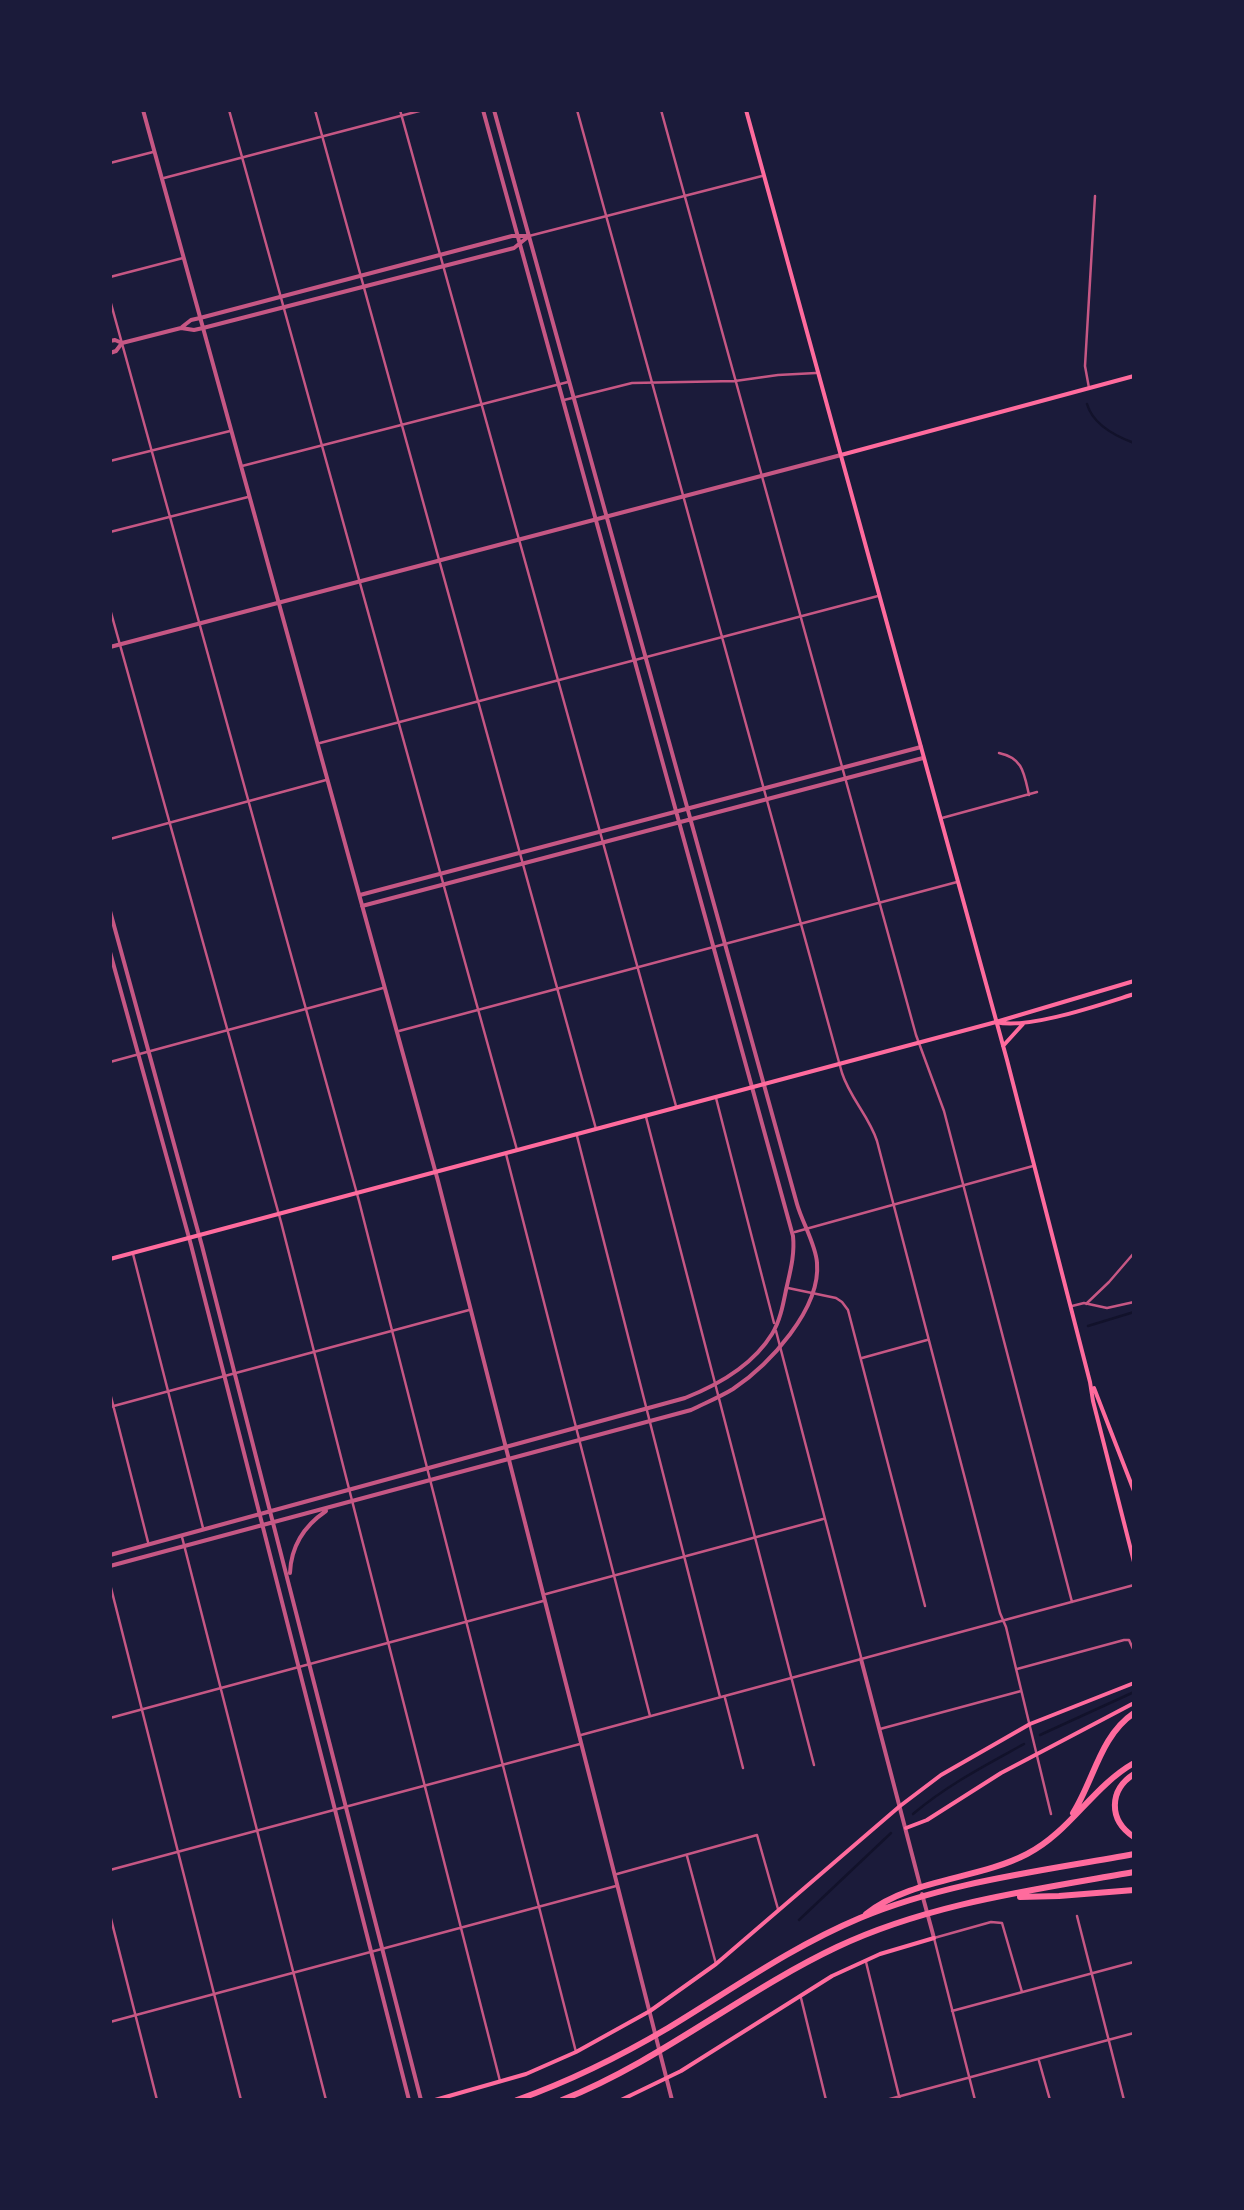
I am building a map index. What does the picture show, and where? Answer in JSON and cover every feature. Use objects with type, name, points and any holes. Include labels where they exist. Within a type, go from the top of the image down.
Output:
[{"type":"highway","points":[[1061,1830],[1081,1799],[1111,1736],[1134,1713]]},
{"type":"highway","points":[[861,1918],[878,1904],[936,1882],[1022,1857],[1061,1830],[1106,1782],[1134,1762]]},
{"type":"highway","points":[[1134,1774],[1120,1787],[1114,1810],[1121,1826],[1134,1836]]},
{"type":"highway","points":[[517,2100],[615,2058],[786,1955],[861,1918],[963,1886],[1134,1854]]},
{"type":"highway","points":[[562,2100],[631,2068],[837,1947],[922,1915],[1134,1872]]},
{"type":"highway","points":[[998,1897],[1134,1890]]},
{"type":"main road","points":[[746,110],[1003,1046],[1093,1401],[1132,1536],[1134,1562]]},
{"type":"main road","points":[[840,455],[1134,376]]},
{"type":"main road","points":[[110,1259],[996,1022],[1134,981]]},
{"type":"main road","points":[[996,1022],[1026,1022],[1134,994]]},
{"type":"main road","points":[[1072,1001],[1074,1012]]},
{"type":"main road","points":[[1003,1046],[1026,1022]]},
{"type":"main road","points":[[1090,1382],[1134,1491]]},
{"type":"main road","points":[[434,2100],[500,2083],[576,2052],[650,2013],[716,1964],[900,1806],[966,1759],[1030,1724],[1134,1683]]},
{"type":"main road","points":[[904,1824],[927,1820],[1035,1754],[1134,1703]]},
{"type":"main road","points":[[621,2100],[726,2044],[832,1976],[933,1935]]},
{"type":"street","points":[[144,110],[435,1172],[672,2100]]},
{"type":"street","points":[[229,110],[517,1150]]},
{"type":"street","points":[[315,110],[596,1129]]},
{"type":"street","points":[[162,178],[423,110]]},
{"type":"street","points":[[110,1555],[686,1398],[716,1385],[762,1348],[776,1327],[787,1288],[794,1254],[792,1233],[483,110]]},
{"type":"street","points":[[110,1566],[691,1410],[754,1373],[805,1313],[812,1294],[818,1264],[764,1084],[494,110]]},
{"type":"street","points":[[576,110],[840,1064],[849,1090],[875,1134],[1004,1620],[1051,1814]]},
{"type":"street","points":[[661,110],[919,1042],[944,1111],[1072,1602]]},
{"type":"street","points":[[401,113],[676,1108]]},
{"type":"street","points":[[110,163],[155,152]]},
{"type":"street","points":[[110,353],[122,344],[181,328],[191,320],[440,254],[529,236],[764,176]]},
{"type":"street","points":[[1089,388],[1086,366],[1096,196]]},
{"type":"street","points":[[181,328],[203,328],[514,248],[529,236]]},
{"type":"street","points":[[110,277],[184,258]]},
{"type":"street","points":[[110,300],[357,1192],[576,2052]]},
{"type":"street","points":[[110,341],[122,344]]},
{"type":"street","points":[[564,400],[632,383],[736,381],[818,372]]},
{"type":"street","points":[[241,466],[569,382]]},
{"type":"street","points":[[110,461],[231,430]]},
{"type":"street","points":[[110,647],[840,455]]},
{"type":"street","points":[[110,532],[249,496]]},
{"type":"street","points":[[318,743],[880,595]]},
{"type":"street","points":[[110,609],[278,1214],[500,2083]]},
{"type":"street","points":[[359,895],[921,747]]},
{"type":"street","points":[[999,753],[1013,756],[1018,762],[1029,795]]},
{"type":"street","points":[[362,906],[924,758]]},
{"type":"street","points":[[110,839],[328,779]]},
{"type":"street","points":[[941,818],[1038,792]]},
{"type":"street","points":[[397,1032],[958,881]]},
{"type":"street","points":[[110,911],[200,1235],[422,2100]]},
{"type":"street","points":[[110,952],[225,1376],[409,2100]]},
{"type":"street","points":[[110,1062],[384,988]]},
{"type":"street","points":[[716,1097],[975,2100]]},
{"type":"street","points":[[646,1116],[814,1766]]},
{"type":"street","points":[[576,1134],[684,1557],[743,1768]]},
{"type":"street","points":[[506,1153],[650,1716]]},
{"type":"street","points":[[792,1233],[1034,1165]]},
{"type":"street","points":[[133,1253],[204,1529]]},
{"type":"street","points":[[1086,1304],[1134,1253]]},
{"type":"street","points":[[787,1288],[836,1298],[845,1304],[925,1606]]},
{"type":"street","points":[[1070,1306],[1107,1308],[1134,1302]]},
{"type":"street","points":[[112,1406],[470,1310]]},
{"type":"street","points":[[861,1358],[928,1340]]},
{"type":"street","points":[[762,1348],[780,1344]]},
{"type":"street","points":[[110,1393],[149,1544]]},
{"type":"street","points":[[290,1583],[290,1564],[300,1538],[309,1524],[334,1506]]},
{"type":"street","points":[[110,1718],[824,1519]]},
{"type":"street","points":[[181,1536],[326,2100]]},
{"type":"street","points":[[110,1584],[241,2100]]},
{"type":"street","points":[[579,1736],[1134,1585]]},
{"type":"street","points":[[1016,1669],[1127,1640],[1134,1652]]},
{"type":"street","points":[[880,1729],[1022,1690]]},
{"type":"street","points":[[110,1870],[581,1743]]},
{"type":"street","points":[[615,1875],[757,1835],[779,1910]]},
{"type":"street","points":[[687,1855],[716,1964]]},
{"type":"street","points":[[110,2022],[617,1886]]},
{"type":"street","points":[[110,1915],[157,2100]]},
{"type":"street","points":[[1077,1916],[1124,2100]]},
{"type":"street","points":[[933,1935],[1002,1923],[1022,1992]]},
{"type":"street","points":[[865,1960],[900,2098]]},
{"type":"street","points":[[952,2011],[1134,1962]]},
{"type":"street","points":[[800,1996],[826,2100]]},
{"type":"street","points":[[886,2100],[1134,2034]]},
{"type":"street","points":[[1039,2059],[1050,2100]]},
{"type":"waterway","points":[[1087,404],[1099,424],[1134,443]]},
{"type":"waterway","points":[[1088,1326],[1134,1312]]},
{"type":"waterway","points":[[1040,1735],[1134,1692]]},
{"type":"waterway","points":[[913,1814],[953,1785],[1024,1744]]},
{"type":"waterway","points":[[799,1920],[891,1833]]}]
